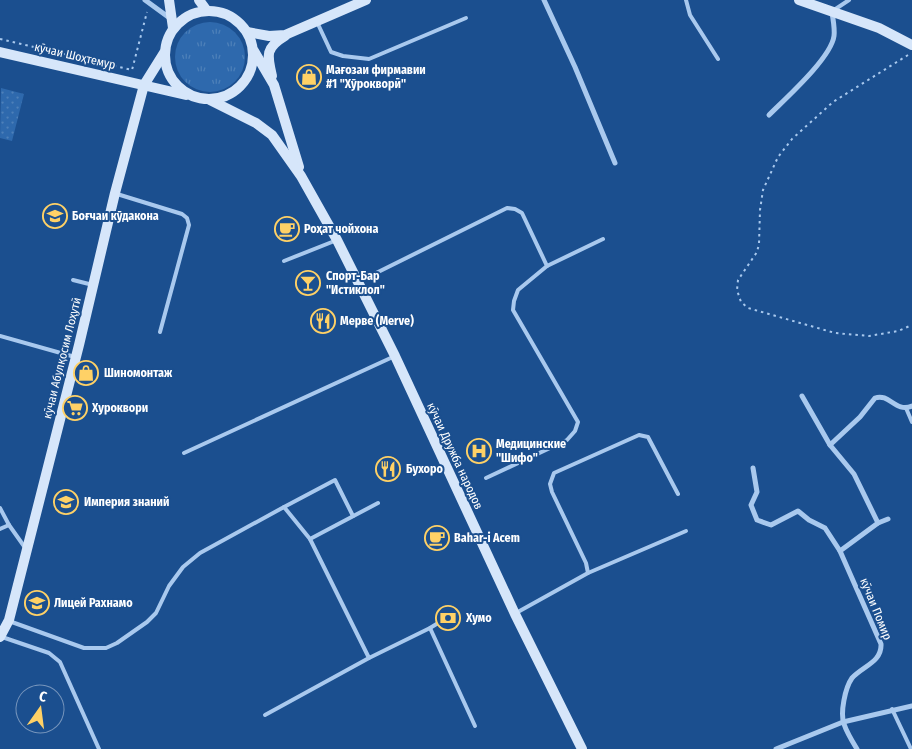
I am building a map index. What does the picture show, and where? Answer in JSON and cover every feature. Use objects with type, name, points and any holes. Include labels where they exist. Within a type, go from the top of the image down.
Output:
[{"type":"main road","points":[[168,0],[173,24],[164,53],[165,66],[170,78],[178,88],[189,96],[210,100],[256,123],[272,135],[301,176]]},
{"type":"main road","points":[[199,0],[207,11]]},
{"type":"main road","points":[[301,176],[274,85],[268,60],[270,50],[274,43],[285,35],[366,0]]},
{"type":"main road","points":[[799,0],[879,28],[912,45]]},
{"type":"main road","points":[[173,24],[188,16],[207,11],[219,12],[230,16],[248,32],[254,51],[274,85]]},
{"type":"main road","points":[[248,32],[269,36],[285,35]]},
{"type":"main road","points":[[210,100],[228,96],[242,85],[252,69],[254,51]]},
{"type":"main road","name":"кӯчаи Шоҳтемур","points":[[0,52],[189,96]]},
{"type":"main road","name":"кӯчаи Абулқосим Лоҳутӣ","points":[[0,637],[8,620],[144,85],[164,53]]},
{"type":"main road","name":"кӯчаи Дружба народов","points":[[301,176],[337,240],[395,356],[515,614],[582,749]]},
{"type":"street","points":[[544,0],[575,67],[615,163]]},
{"type":"street","points":[[146,1],[173,24]]},
{"type":"street","points":[[769,115],[830,50],[834,37],[832,12]]},
{"type":"street","points":[[802,396],[830,445],[854,474],[878,523]]},
{"type":"street","points":[[830,445],[860,417],[875,398],[883,398],[901,408],[912,406]]},
{"type":"street","name":"кӯчаи Помир","points":[[752,468],[757,492],[751,505],[757,520],[771,525],[798,511],[809,520],[825,528],[840,551],[881,644],[879,657],[852,679],[843,700],[843,722]]},
{"type":"street","points":[[840,551],[878,523],[888,519]]},
{"type":"street","points":[[776,749],[843,722],[912,706]]},
{"type":"street","points":[[843,722],[856,749]]},
{"type":"lane","points":[[686,0],[690,15],[718,59]]},
{"type":"lane","points":[[832,12],[849,0]]},
{"type":"lane","points":[[317,22],[331,52],[342,56],[369,60],[466,18]]},
{"type":"lane","points":[[115,193],[182,214],[187,218],[189,225],[160,332]]},
{"type":"lane","points":[[358,282],[507,208],[515,209],[522,213],[547,266]]},
{"type":"lane","points":[[486,478],[567,440],[575,431],[578,422],[513,310],[514,301],[518,290],[547,266],[603,238]]},
{"type":"lane","points":[[284,261],[337,240]]},
{"type":"lane","points":[[73,280],[93,285]]},
{"type":"lane","points":[[0,336],[75,357]]},
{"type":"lane","points":[[184,453],[395,356]]},
{"type":"lane","points":[[906,408],[912,422]]},
{"type":"lane","points":[[588,573],[586,563],[552,492],[550,484],[554,473],[639,436],[648,437],[678,494]]},
{"type":"lane","points":[[8,620],[84,648],[106,648],[117,643],[147,622],[156,613],[169,586],[183,567],[200,553],[284,507],[335,480],[353,516]]},
{"type":"lane","points":[[310,539],[378,503]]},
{"type":"lane","points":[[284,507],[310,539],[369,658]]},
{"type":"lane","points":[[0,508],[26,550]]},
{"type":"lane","points":[[0,529],[9,525]]},
{"type":"lane","points":[[515,614],[588,573],[686,531]]},
{"type":"lane","points":[[265,715],[448,617]]},
{"type":"lane","points":[[430,628],[475,726]]},
{"type":"lane","points":[[0,637],[49,653],[60,662],[99,749]]},
{"type":"lane","points":[[892,710],[911,749]]},
{"type":"path","points":[[0,40],[132,70],[146,12],[146,1]]},
{"type":"path","points":[[912,52],[833,102],[792,139],[778,157],[763,190],[760,210],[759,244],[738,280],[737,290],[741,302],[748,308],[835,333],[870,336],[898,331],[912,325]]},
{"type":"green space","points":[[210,22],[223,25],[235,32],[242,44],[245,57],[242,70],[235,82],[223,89],[210,92],[197,89],[185,82],[178,70],[175,57],[178,44],[185,32],[197,25]]},
{"type":"green space","points":[[1,88],[24,94],[12,141],[0,138]]},
{"type":"place","name":"Мағозаи фирмавии #1 \"Хӯрокворӣ\"","points":[[309,77]]},
{"type":"place","name":"Боғчаи кӯдакона","points":[[55,216]]},
{"type":"place","name":"Роҳат чойхона","points":[[287,229]]},
{"type":"place","name":"Спорт-Бар \"Истиклол\"","points":[[308,283]]},
{"type":"place","name":"Мерве (Merve)","points":[[323,321]]},
{"type":"place","name":"Шиномонтаж","points":[[86,373]]},
{"type":"place","name":"Хуроквори","points":[[75,408]]},
{"type":"place","name":"Медицинские \"Шифо\"","points":[[479,451]]},
{"type":"place","name":"Бухоро","points":[[388,469]]},
{"type":"place","name":"Империя знаний","points":[[66,502]]},
{"type":"place","name":"Bahar-i Acem","points":[[437,538]]},
{"type":"place","name":"Лицей Рахнамо","points":[[37,603]]},
{"type":"place","name":"Хумо","points":[[448,618]]}]
